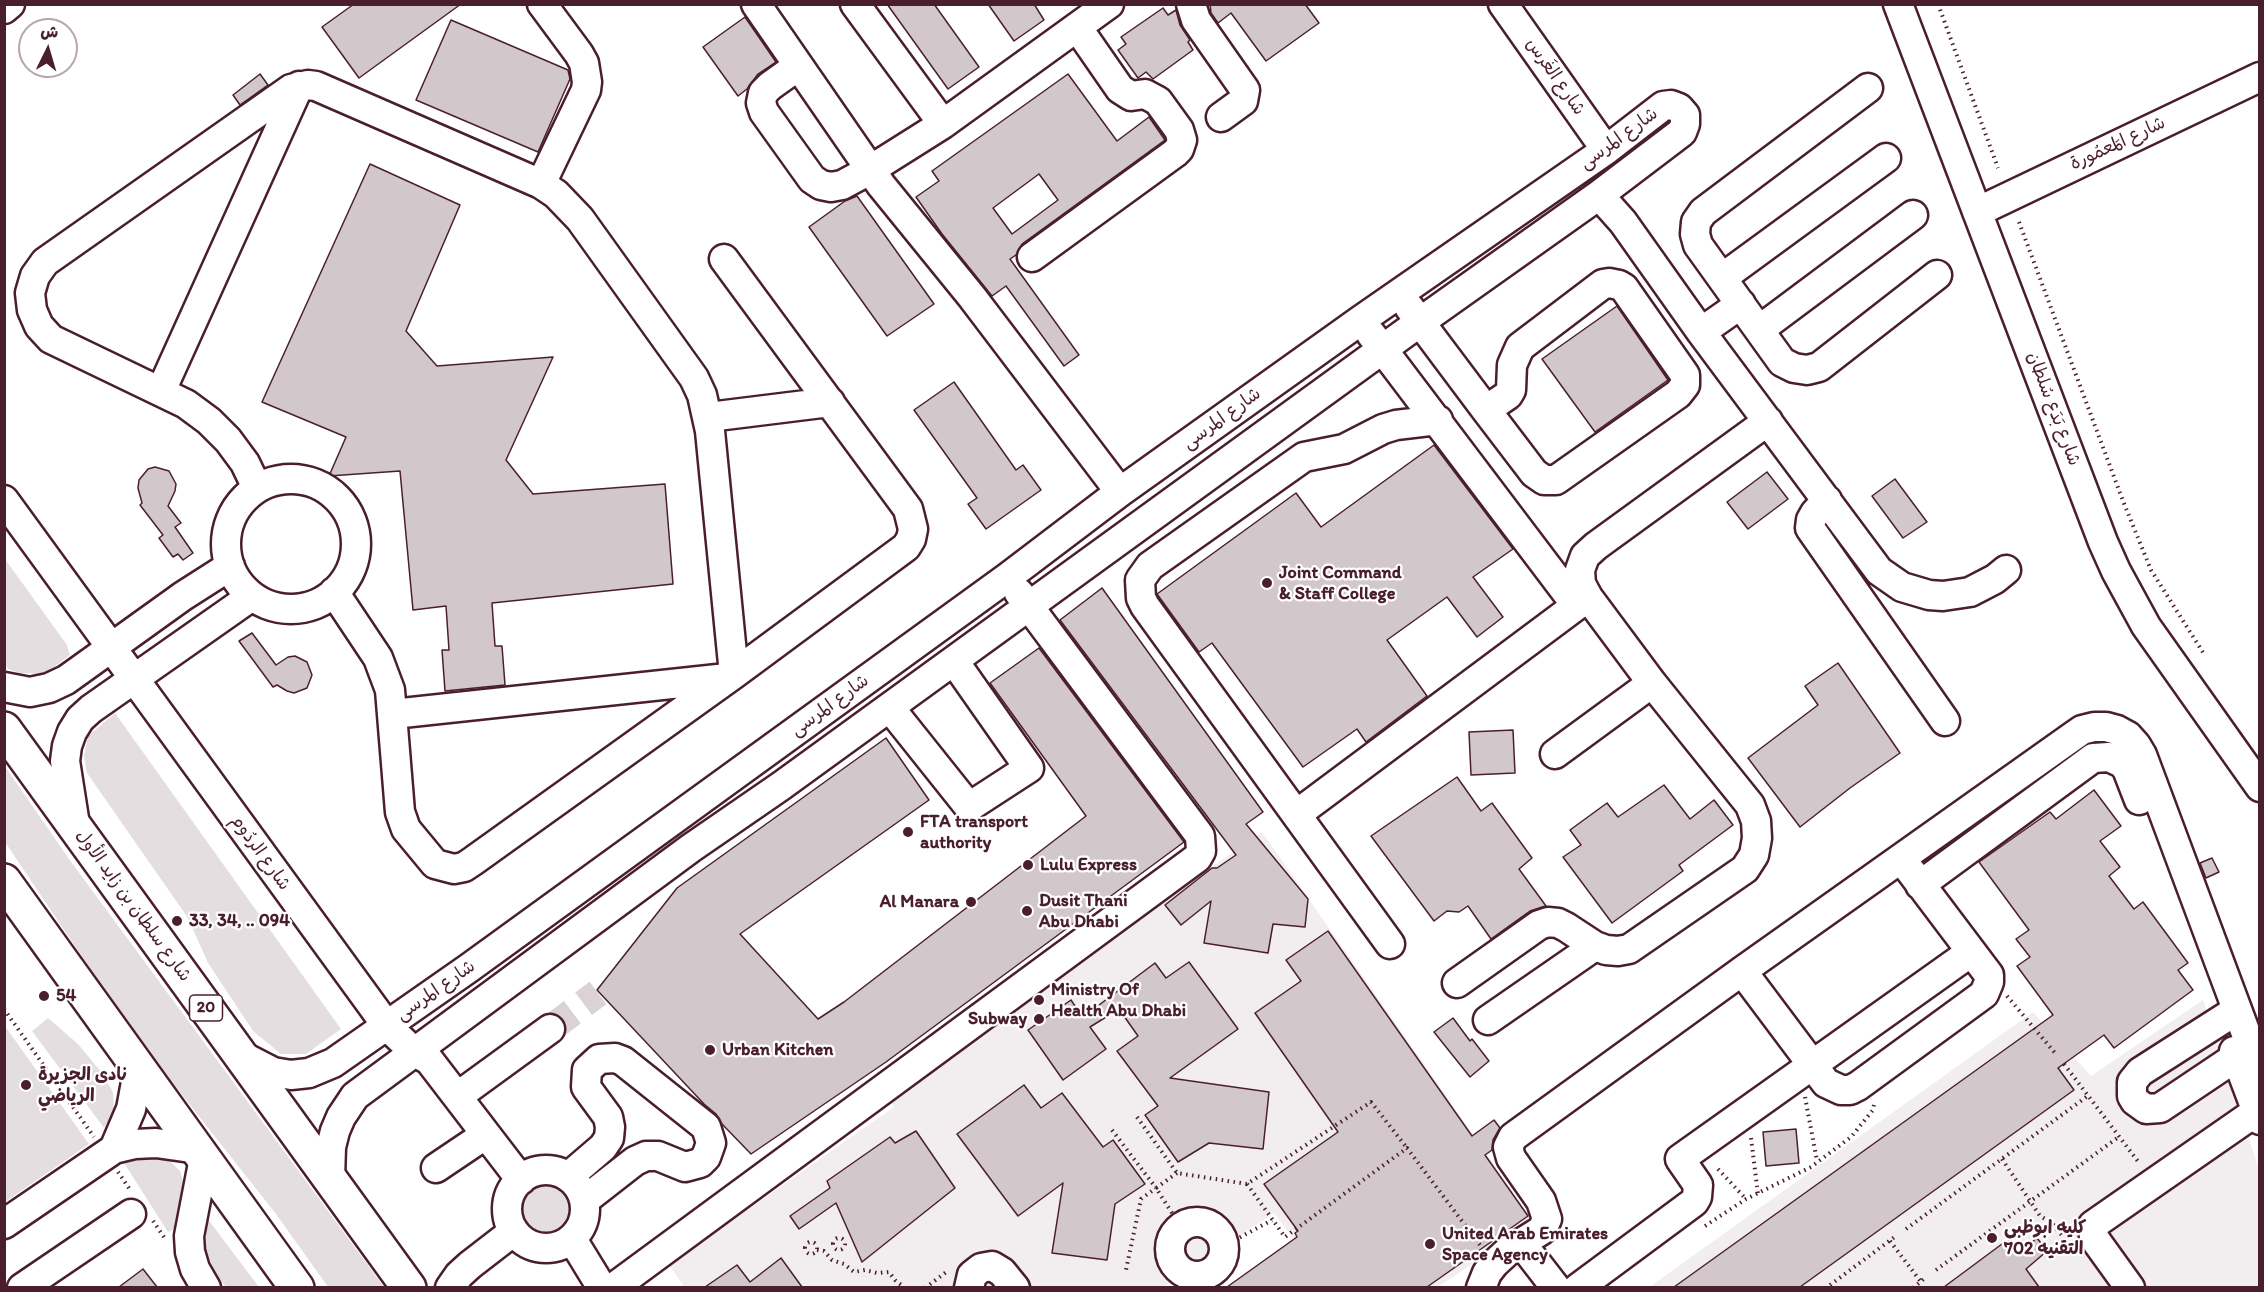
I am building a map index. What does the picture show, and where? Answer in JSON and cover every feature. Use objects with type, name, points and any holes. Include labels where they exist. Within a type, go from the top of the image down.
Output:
[{"type":"main road","name":"شارع سلطان بن زايد الأول","points":[[4,729],[409,1287]]},
{"type":"main road","points":[[4,881],[297,1287]]},
{"type":"street","points":[[4,9],[10,4]]},
{"type":"street","points":[[541,184],[586,90],[587,82],[584,63],[579,54],[542,4]]},
{"type":"street","points":[[756,4],[902,213],[972,297],[1120,492]]},
{"type":"street","points":[[855,4],[943,124]]},
{"type":"street","points":[[798,66],[763,93],[761,103],[764,112],[812,179],[821,185],[831,187],[842,185],[943,124],[1109,4]]},
{"type":"street","points":[[1191,4],[1196,20],[1245,90],[1243,101],[1221,117]]},
{"type":"street","name":"شارع الغَرس","points":[[1503,4],[1606,150]]},
{"type":"street","name":"شارع بَدَع سُلطان","points":[[1898,4],[2116,571],[2146,626],[2203,705],[2249,754],[2259,787]]},
{"type":"street","points":[[1032,257],[1175,153],[1182,140],[1179,130],[1158,100],[1145,94],[1131,96],[1120,89],[1077,27]]},
{"type":"street","name":"شارع المَعمُورة","points":[[1977,212],[2259,77]]},
{"type":"street","points":[[161,391],[299,86]]},
{"type":"street","points":[[257,488],[245,463],[228,440],[209,421],[186,404],[51,339],[39,326],[32,310],[30,293],[35,276],[45,262],[291,89],[299,86],[316,86],[541,184],[556,194],[580,219],[661,331],[694,378],[708,417],[732,676]]},
{"type":"street","points":[[1868,88],[1703,212],[1696,222],[1695,234],[1698,245],[1782,362],[1794,368],[1807,370],[1819,367],[1937,275]]},
{"type":"street","name":"شارع المرسى","points":[[240,1055],[273,1072],[291,1075],[309,1073],[333,1063],[470,968],[1008,577],[1120,492],[1361,320],[1606,150],[1663,106],[1671,105],[1679,108],[1685,115],[1682,132],[1599,195],[1420,322],[890,708],[691,848],[413,1051],[356,1096],[348,1106],[334,1131],[330,1147],[330,1179]]},
{"type":"street","points":[[1722,278],[1886,158]]},
{"type":"street","points":[[1599,195],[1623,222],[1701,332],[1879,571],[1908,590],[1929,596],[1957,595],[1983,586],[2006,570]]},
{"type":"street","points":[[1759,330],[1913,215]]},
{"type":"street","points":[[334,592],[378,658],[390,690],[402,820],[410,836],[427,857],[435,864],[454,869],[464,867],[473,861],[732,676],[906,547],[913,529],[908,510],[724,259]]},
{"type":"street","points":[[1400,293],[1420,322],[1486,410],[1538,478],[1550,482],[1562,476],[1678,394],[1685,385],[1685,375],[1624,288],[1620,285],[1603,284],[1520,347],[1512,365],[1508,395],[1486,410]]},
{"type":"street","points":[[1701,332],[1741,304]]},
{"type":"street","points":[[1361,320],[1582,601],[1653,683],[1750,806],[1756,821],[1757,838],[1754,855],[1745,869],[1629,949],[1612,951],[1594,946],[1566,927],[1548,922],[1539,925],[1457,983]]},
{"type":"street","points":[[708,417],[830,402]]},
{"type":"street","points":[[1390,944],[1145,606],[1141,598],[1140,580],[1150,566],[1304,457],[1344,449],[1383,429],[1396,425],[1438,420]]},
{"type":"street","points":[[1582,601],[1580,570],[1585,556],[1768,421]]},
{"type":"street","points":[[1148,521],[1152,506],[1207,467],[1214,459],[1214,450],[1201,434]]},
{"type":"street","points":[[298,479],[319,485],[336,497],[349,514],[356,534],[355,556],[348,576],[334,592],[316,604],[294,609],[272,606],[252,596],[239,583],[230,566],[226,544],[230,522],[240,503],[257,488],[277,480],[298,479]]},
{"type":"street","points":[[1827,500],[1815,513],[1810,528],[1945,721]]},
{"type":"street","name":"شارع الردُوم","points":[[4,501],[387,1026],[413,1051],[429,1060],[521,1179]]},
{"type":"street","points":[[4,687],[30,692],[49,688],[66,680],[183,596],[230,566]]},
{"type":"street","points":[[613,1287],[1197,858],[1201,851],[1200,836],[1008,577]]},
{"type":"street","points":[[75,825],[66,760],[67,746],[80,719],[252,596]]},
{"type":"street","points":[[1297,814],[1582,601]]},
{"type":"street","points":[[890,708],[969,807],[1029,768],[954,661]]},
{"type":"street","points":[[393,714],[732,676]]},
{"type":"street","points":[[1555,754],[1653,683]]},
{"type":"street","points":[[1487,1276],[1507,1252],[1542,1230],[1546,1219],[1541,1201],[1509,1153],[1509,1141],[1513,1137],[2082,730],[2106,727],[2117,730],[2128,736],[2136,745],[2174,865],[2230,1014],[2259,1071]]},
{"type":"street","points":[[761,756],[781,786]]},
{"type":"street","points":[[1920,885],[2087,761],[2101,756],[2116,759],[2127,769],[2174,865]]},
{"type":"street","points":[[673,820],[691,848]]},
{"type":"street","points":[[1742,971],[1806,1069],[1841,1090],[1850,1090],[1858,1086],[1984,994],[1989,982],[1989,975],[1901,859]]},
{"type":"street","points":[[1488,1020],[1594,946]]},
{"type":"street","points":[[1578,1287],[1694,1202],[1698,1185],[1688,1153],[1971,952]]},
{"type":"street","points":[[470,968],[489,996]]},
{"type":"street","points":[[2230,1014],[2135,1076],[2131,1089],[2132,1095],[2135,1101],[2146,1109],[2160,1108],[2235,1057]]},
{"type":"street","points":[[2130,1287],[2094,1238],[2092,1230],[2096,1221],[2258,1113],[2235,1057],[2230,1014]]},
{"type":"street","points":[[458,1096],[550,1029]]},
{"type":"street","points":[[615,1058],[623,1061],[706,1127],[711,1143],[706,1158],[700,1163],[685,1167],[658,1156],[646,1156],[577,1188],[609,1138],[608,1117],[586,1087],[587,1070],[599,1059],[615,1058]]},
{"type":"street","points":[[114,1149],[131,1108],[139,1066]]},
{"type":"street","points":[[436,1168],[485,1135]]},
{"type":"street","points":[[4,1224],[114,1149],[135,1144],[156,1143],[201,1154],[189,1236],[190,1252],[195,1269],[206,1287]]},
{"type":"street","points":[[549,1170],[577,1188],[586,1211],[584,1222],[565,1243],[547,1249],[522,1241],[514,1231],[507,1214],[507,1204],[514,1186],[521,1179],[529,1174],[549,1170]]},
{"type":"street","points":[[22,1287],[131,1214]]},
{"type":"street","points":[[1189,1223],[1207,1224],[1215,1229],[1224,1246],[1224,1255],[1215,1269],[1201,1276],[1175,1281],[1170,1252],[1174,1234],[1181,1227],[1189,1223]]},
{"type":"street","points":[[450,1287],[464,1270],[514,1231]]},
{"type":"street","points":[[565,1243],[594,1287]]},
{"type":"street","points":[[565,1243],[602,1287]]},
{"type":"street","points":[[1522,1244],[1556,1287]]},
{"type":"street","points":[[969,1287],[972,1275],[981,1268],[992,1266],[1002,1272],[1015,1287]]},
{"type":"path","points":[[1938,4],[1998,168]]},
{"type":"path","points":[[2019,222],[2122,501],[2151,570],[2204,654]]},
{"type":"path","points":[[1989,975],[2055,1053]]},
{"type":"path","points":[[2064,1064],[2153,1182]]},
{"type":"path","points":[[1806,1069],[1817,1161]]},
{"type":"path","points":[[1698,1230],[1746,1199],[1811,1167],[1851,1137],[1873,1110],[1880,1069]]},
{"type":"path","points":[[1906,1229],[2089,1095]]},
{"type":"path","points":[[1126,1270],[1141,1199],[1177,1173],[1247,1184],[1371,1102],[1407,1148],[1487,1276]]},
{"type":"path","points":[[1747,1111],[1758,1194]]},
{"type":"path","points":[[1137,1118],[1177,1173]]},
{"type":"path","points":[[1112,1130],[1156,1188],[1181,1227]]},
{"type":"path","points":[[1936,1270],[2120,1136]]},
{"type":"path","points":[[1247,1184],[1285,1238],[1407,1148]]},
{"type":"path","points":[[1688,1153],[1746,1199]]},
{"type":"path","points":[[2002,1159],[2040,1216],[2052,1223],[2074,1251]]},
{"type":"path","points":[[1224,1246],[1272,1220]]},
{"type":"path","points":[[1837,1287],[1831,1284],[1896,1236]]},
{"type":"path","points":[[1890,1241],[1921,1282]]},
{"type":"path","points":[[817,1250],[824,1251],[832,1260],[844,1264],[854,1272],[865,1270],[877,1273],[888,1272],[905,1287]]},
{"type":"path","points":[[837,1262],[838,1251]]},
{"type":"path","points":[[1912,1287],[1926,1277]]},
{"type":"shaded area","points":[[5,559],[67,645],[70,655],[45,674],[19,673],[8,669],[5,663]]},
{"type":"shaded area","points":[[115,713],[341,1029],[306,1054],[281,1054],[253,1031],[208,963],[188,918],[87,773],[84,756],[88,736]]},
{"type":"shaded area","points":[[4,765],[69,859],[384,1287],[328,1287],[276,1214],[134,1034],[5,842]]},
{"type":"shaded area","points":[[1262,832],[1534,1222],[1438,1287],[1329,1287],[1274,1213],[1164,1287],[685,1288],[669,1265],[894,1107],[885,1094]]},
{"type":"shaded area","points":[[2203,1000],[2259,1169],[2259,1287],[1648,1288],[2033,1012],[2091,1076]]},
{"type":"shaded area","points":[[48,1018],[78,1044],[102,1073],[113,1092],[114,1111],[104,1128],[32,1031]]},
{"type":"shaded area","name":"نادى الجزيرة الرياضي","points":[[5,1026],[89,1144],[4,1202]]},
{"type":"shaded area","points":[[151,1154],[168,1159],[180,1171],[185,1188],[176,1228],[168,1232],[124,1163]]},
{"type":"shaded area","points":[[547,1182],[557,1184],[566,1190],[572,1199],[574,1209],[572,1219],[566,1228],[557,1234],[547,1236],[537,1234],[528,1228],[522,1219],[520,1209],[522,1199],[528,1190],[537,1184]]},
{"type":"shaded area","points":[[207,1218],[259,1287],[226,1287],[215,1273],[205,1248]]},
{"type":"building","points":[[354,4],[461,4],[359,78],[322,27]]},
{"type":"building","points":[[887,4],[934,4],[979,67],[948,89]]},
{"type":"building","points":[[988,4],[1034,4],[1044,20],[1014,41]]},
{"type":"building","points":[[1210,4],[1305,4],[1319,23],[1266,61],[1231,13],[1218,23],[1211,13]]},
{"type":"building","points":[[1163,8],[1168,15],[1176,10],[1180,25],[1190,40],[1188,42],[1193,50],[1153,79],[1146,72],[1138,78],[1118,50],[1126,44],[1121,37]]},
{"type":"building","points":[[745,17],[776,62],[758,74],[747,89],[738,96],[703,47]]},
{"type":"building","points":[[451,20],[568,70],[570,79],[538,152],[416,100]]},
{"type":"building","points":[[260,74],[268,85],[240,105],[233,95]]},
{"type":"building","points":[[1068,74],[1117,141],[1149,117],[1165,140],[1022,244],[1016,255],[1010,259],[1079,355],[1064,366],[1006,286],[992,296],[942,234],[916,197],[939,181],[932,171]],"holes":[[[1039,174],[1058,200],[1012,234],[993,208]]]},
{"type":"building","points":[[370,164],[460,205],[406,331],[437,366],[553,357],[506,460],[533,494],[665,484],[673,584],[492,603],[495,646],[502,646],[505,685],[445,691],[442,650],[449,650],[446,606],[413,610],[400,471],[329,476],[346,437],[262,402]]},
{"type":"building","points":[[857,196],[934,304],[887,336],[809,227],[845,201]]},
{"type":"building","points":[[1617,306],[1668,380],[1595,432],[1542,359]]},
{"type":"building","points":[[954,382],[1016,470],[1023,465],[1041,490],[986,529],[968,504],[977,498],[914,410]]},
{"type":"building","points":[[1434,445],[1513,549],[1473,577],[1503,617],[1477,637],[1447,597],[1387,640],[1427,696],[1366,742],[1357,729],[1303,767],[1212,643],[1199,652],[1157,594],[1296,493],[1321,527]]},
{"type":"building","points":[[155,467],[169,471],[176,484],[168,506],[181,523],[175,527],[193,553],[183,560],[178,554],[173,557],[159,538],[163,535],[140,505],[142,503],[138,488],[139,480],[148,469]]},
{"type":"building","points":[[1767,472],[1788,499],[1748,529],[1727,502]]},
{"type":"building","points":[[1895,479],[1927,522],[1903,538],[1872,496]]},
{"type":"building","points":[[1102,588],[1263,812],[1246,824],[1308,899],[1305,927],[1273,924],[1268,953],[1204,943],[1211,901],[1181,925],[1165,905],[1212,868],[1217,868],[1236,855],[1060,620]]},
{"type":"building","points":[[252,633],[276,665],[288,657],[295,656],[307,662],[312,675],[307,688],[294,693],[277,685],[273,687],[239,641]]},
{"type":"building","name":"Dusit Thani Abu Dhabi","points":[[1039,648],[1184,842],[886,1062],[751,1154],[722,1124],[716,1114],[597,990],[677,888],[886,738],[929,800],[740,934],[818,1019],[844,1002],[1086,816],[990,683]]},
{"type":"building","points":[[1838,663],[1900,753],[1800,827],[1748,758],[1818,705],[1805,686]]},
{"type":"building","points":[[1513,730],[1515,773],[1471,775],[1469,732]]},
{"type":"building","points":[[1457,777],[1481,811],[1492,803],[1532,858],[1519,869],[1546,906],[1530,911],[1491,939],[1468,906],[1459,912],[1447,911],[1434,921],[1371,836]]},
{"type":"building","points":[[1664,785],[1690,819],[1714,800],[1733,825],[1679,865],[1683,871],[1612,923],[1563,857],[1581,845],[1570,830],[1607,803],[1618,817]]},
{"type":"building","points":[[2094,790],[2121,826],[2100,841],[2120,867],[2109,876],[2134,909],[2143,902],[2188,963],[2178,970],[2193,990],[2114,1048],[2104,1035],[2058,1068],[2074,1090],[1800,1287],[1674,1287],[2053,1015],[2017,966],[2030,957],[2016,939],[2029,930],[1979,862],[2050,812],[2056,819]]},
{"type":"building","points":[[2212,858],[2219,872],[2206,878],[2200,863]]},
{"type":"building","points":[[1328,931],[1472,1136],[1494,1120],[1500,1128],[1493,1140],[1492,1150],[1485,1155],[1528,1216],[1427,1287],[1227,1287],[1297,1237],[1295,1233],[1298,1231],[1264,1184],[1338,1132],[1255,1013],[1301,981],[1286,960]]},
{"type":"building","points":[[1189,962],[1238,1029],[1170,1078],[1269,1092],[1263,1149],[1209,1143],[1178,1162],[1145,1115],[1158,1106],[1117,1051],[1138,1036],[1119,1009],[1090,1027],[1106,1049],[1063,1080],[1028,1030],[1071,1000],[1081,1015],[1095,1008],[1155,963],[1166,978]]},
{"type":"building","points":[[1453,1018],[1489,1061],[1470,1077],[1434,1032]]},
{"type":"building","points":[[1024,1085],[1041,1108],[1062,1093],[1103,1147],[1113,1140],[1145,1184],[1115,1204],[1107,1260],[1052,1253],[1063,1183],[1018,1216],[957,1134]]},
{"type":"building","points":[[1796,1129],[1799,1163],[1766,1166],[1763,1132]]},
{"type":"building","points":[[916,1131],[955,1188],[862,1262],[836,1203],[799,1229],[790,1216],[830,1188],[827,1181],[890,1137],[895,1143]]},
{"type":"building","points":[[2037,1238],[2047,1251],[2026,1269],[2039,1287],[1944,1287],[2006,1241],[2016,1255]]},
{"type":"building","points":[[781,1258],[802,1287],[705,1287],[737,1265],[750,1282]]},
{"type":"building","points":[[143,1269],[157,1287],[119,1287]]},
{"type":"tunnel","points":[[550,1029],[598,993]]},
{"type":"place","name":"Joint Command & Staff College","points":[[1267,583]]},
{"type":"place","name":"FTA transport authority","points":[[908,832]]},
{"type":"place","name":"Lulu Express","points":[[1028,865]]},
{"type":"place","name":"Al Manara","points":[[971,902]]},
{"type":"place","name":"Dusit Thani Abu Dhabi","points":[[1027,911]]},
{"type":"place","name":"33, 34, .. 094","points":[[177,921]]},
{"type":"place","name":"54","points":[[44,996]]},
{"type":"place","name":"Ministry Of Health Abu Dhabi","points":[[1039,1000]]},
{"type":"place","name":"Subway","points":[[1039,1019]]},
{"type":"place","name":"Urban Kitchen","points":[[710,1050]]},
{"type":"place","name":"نادى الجزيرة الرياضي","points":[[26,1085]]},
{"type":"place","name":"كليه ابوظبي التقنيه 702","points":[[1992,1238]]},
{"type":"place","name":"United Arab Emirates Space Agency","points":[[1430,1244]]}]
